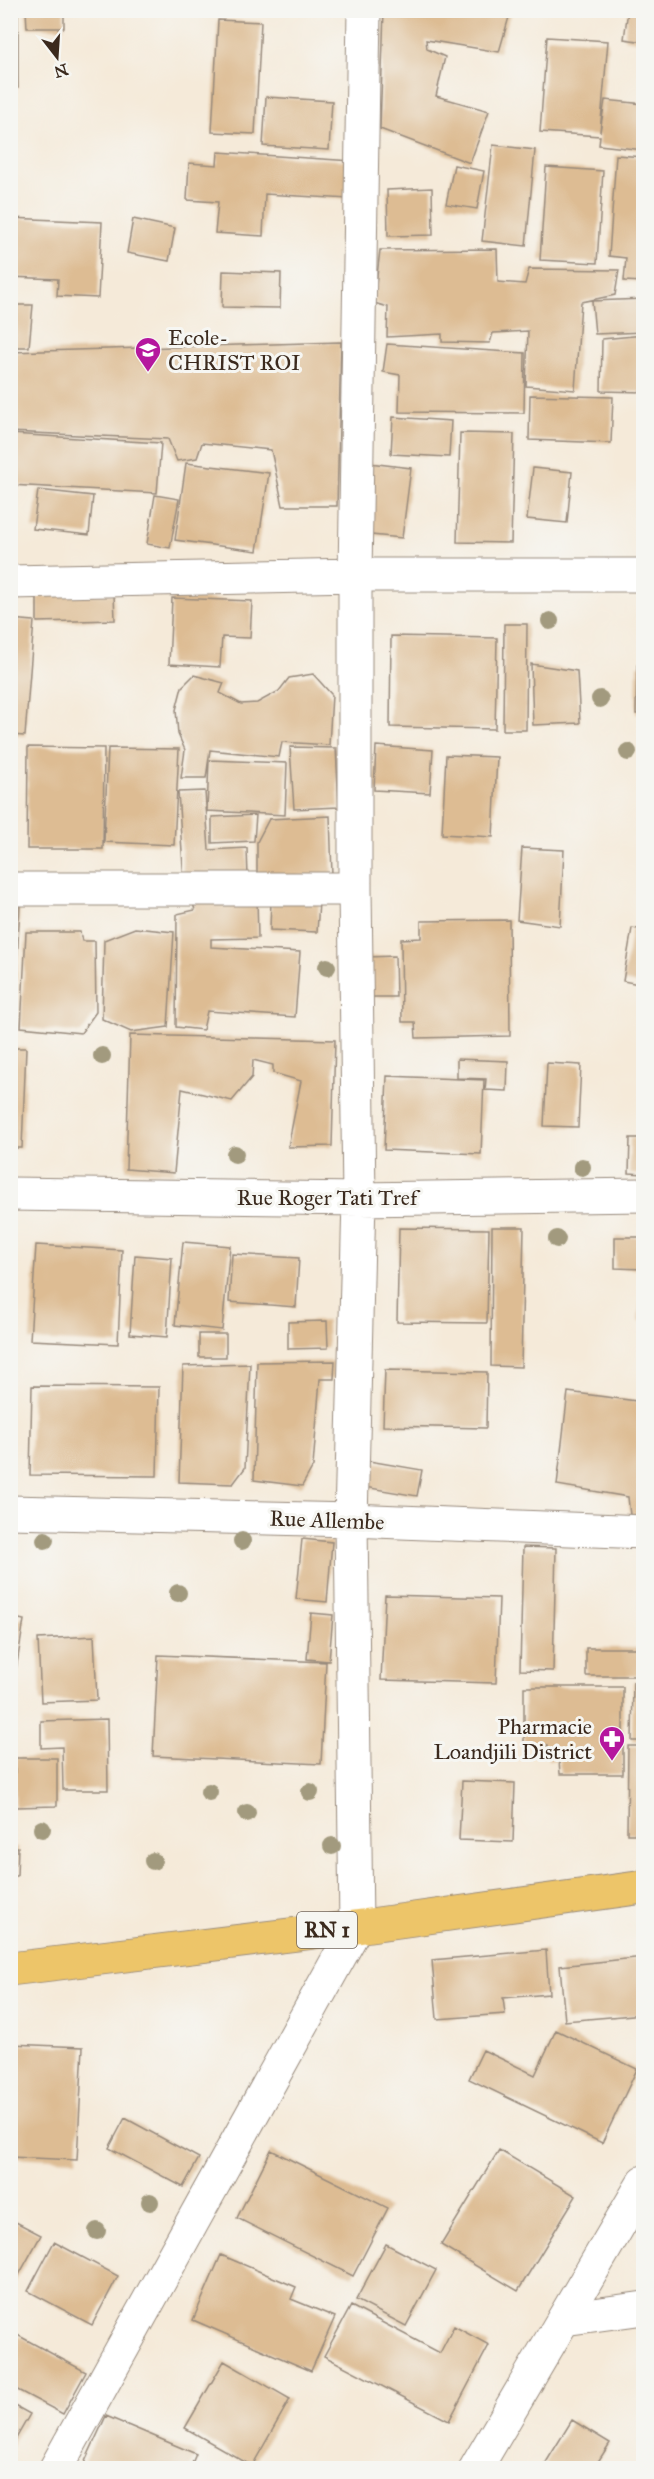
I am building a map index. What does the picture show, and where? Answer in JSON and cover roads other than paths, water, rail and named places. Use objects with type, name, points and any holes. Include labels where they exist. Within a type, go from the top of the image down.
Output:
[{"type":"highway","name":"RN 1","points":[[10,1969],[356,1927],[644,1887]]},
{"type":"street","points":[[56,2469],[356,1927],[351,1520],[359,1199],[355,889],[355,575],[364,10]]},
{"type":"street","points":[[10,582],[355,575],[644,575]]},
{"type":"street","points":[[10,889],[355,889]]},
{"type":"street","name":"Rue Roger Tati Tref","points":[[10,1194],[359,1199],[644,1195]]},
{"type":"street","name":"Rue Allembe","points":[[10,1512],[351,1520],[644,1532]]},
{"type":"street","points":[[476,2469],[644,2182]]},
{"type":"street","points":[[564,2319],[644,2308]]},
{"type":"place","name":"Ecole- CHRIST ROI","points":[[148,373]]},
{"type":"place","name":"Pharmacie Loandjili District","points":[[612,1762]]}]
